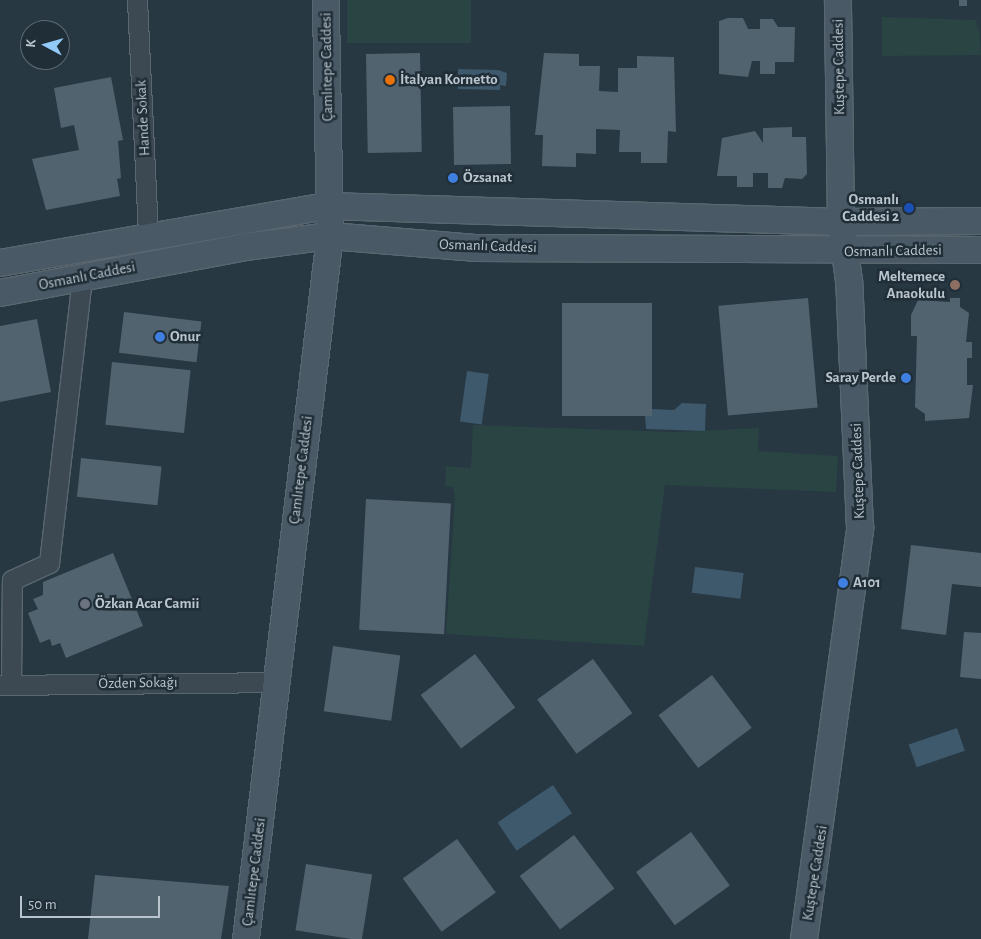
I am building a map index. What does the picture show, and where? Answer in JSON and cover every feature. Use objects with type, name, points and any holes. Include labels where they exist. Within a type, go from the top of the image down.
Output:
[{"type":"main road","name":"Çamlıtepe Caddesi","points":[[246,939],[330,236],[326,0]]},
{"type":"main road","name":"Kuştepe Caddesi","points":[[804,939],[860,528],[846,252],[841,222],[838,0]]},
{"type":"main road","name":"Osmanlı Caddesi","points":[[0,263],[328,206],[841,222],[981,221]]},
{"type":"main road","name":"Osmanlı Caddesi","points":[[0,292],[245,247],[330,236],[475,248],[846,252],[981,250]]},
{"type":"street","name":"Hande Sokak","points":[[137,0],[148,236]]},
{"type":"street","points":[[6,685],[12,580],[49,563],[82,277]]},
{"type":"street","name":"Özden Sokağı","points":[[6,685],[276,682]]},
{"type":"green space","points":[[347,0],[471,0],[471,43],[347,43]]},
{"type":"green space","points":[[978,12],[981,55],[882,56],[882,17],[976,20],[978,33]]},
{"type":"green space","points":[[473,425],[676,432],[759,428],[758,451],[838,456],[836,492],[665,485],[644,646],[446,634],[455,496],[453,487],[445,486],[446,466],[471,468]]},
{"type":"water","points":[[458,69],[498,70],[507,73],[506,86],[500,85],[500,90],[458,89]]},
{"type":"water","points":[[467,371],[489,374],[482,425],[460,422]]},
{"type":"water","points":[[682,403],[706,404],[705,431],[646,429],[645,416],[651,416],[652,409],[674,410]]},
{"type":"water","points":[[695,567],[744,573],[740,599],[692,593]]},
{"type":"water","points":[[957,728],[965,751],[917,767],[909,745]]},
{"type":"water","points":[[553,785],[572,813],[516,851],[497,822]]},
{"type":"building","points":[[959,0],[967,0],[967,6],[959,6]]},
{"type":"building","points":[[728,18],[743,18],[748,29],[760,29],[760,19],[773,19],[778,27],[795,27],[794,62],[775,62],[775,74],[760,74],[760,61],[752,61],[748,77],[719,74],[719,21]]},
{"type":"building","points":[[420,53],[422,152],[368,153],[366,54]]},
{"type":"building","points":[[544,53],[579,54],[579,66],[600,66],[599,91],[618,92],[618,68],[637,68],[637,56],[674,57],[676,132],[668,131],[667,163],[641,163],[641,152],[619,152],[620,130],[596,129],[596,154],[576,153],[576,167],[542,166],[543,135],[535,135]]},
{"type":"building","points":[[111,77],[123,140],[118,141],[121,178],[117,179],[120,196],[46,210],[32,159],[79,150],[74,125],[61,128],[54,88]]},
{"type":"building","points":[[510,106],[511,164],[454,165],[453,107]]},
{"type":"building","points":[[792,127],[792,137],[806,137],[807,174],[802,179],[785,178],[782,188],[768,188],[768,173],[753,173],[753,187],[737,187],[737,176],[717,176],[722,138],[755,131],[763,143],[763,128]]},
{"type":"building","points":[[808,298],[818,408],[728,415],[718,306]]},
{"type":"building","points":[[950,298],[960,298],[960,307],[969,313],[966,342],[972,342],[972,358],[967,358],[967,385],[973,385],[969,418],[925,421],[925,414],[915,407],[917,336],[911,336],[911,315],[918,300],[950,302]]},
{"type":"building","points":[[562,303],[652,303],[652,416],[562,416]]},
{"type":"building","name":"Onur","points":[[124,312],[201,322],[196,362],[119,353]]},
{"type":"building","points":[[37,319],[51,392],[0,402],[0,326]]},
{"type":"building","points":[[112,362],[191,370],[184,433],[105,425]]},
{"type":"building","points":[[81,458],[162,466],[157,505],[77,497]]},
{"type":"building","points":[[366,499],[451,503],[444,634],[359,630]]},
{"type":"building","points":[[911,545],[981,553],[981,587],[952,584],[946,635],[901,629]]},
{"type":"building","name":"Özkan Acar Camii","points":[[113,553],[143,626],[66,658],[60,643],[52,646],[50,639],[40,643],[28,613],[38,609],[33,599],[43,595],[43,582]]},
{"type":"building","points":[[964,632],[981,633],[981,679],[960,677]]},
{"type":"building","points":[[333,646],[400,655],[391,721],[324,711]]},
{"type":"building","points":[[475,654],[515,708],[461,748],[421,695]]},
{"type":"building","points":[[593,659],[632,713],[577,754],[537,700]]},
{"type":"building","points":[[712,675],[752,728],[698,768],[658,715]]},
{"type":"building","points":[[691,832],[730,885],[675,925],[636,872]]},
{"type":"building","points":[[574,835],[614,889],[560,929],[520,876]]},
{"type":"building","points":[[457,839],[496,892],[442,932],[403,878]]},
{"type":"building","points":[[306,864],[372,874],[362,939],[296,930]]},
{"type":"building","points":[[95,875],[229,886],[221,939],[88,939]]},
{"type":"place","name":"İtalyan Kornetto","points":[[390,80]]},
{"type":"place","name":"Özsanat","points":[[453,178]]},
{"type":"place","name":"Osmanlı Caddesi 2","points":[[909,208]]},
{"type":"place","name":"Meltemece Anaokulu","points":[[955,285]]},
{"type":"place","name":"Onur","points":[[160,337]]},
{"type":"place","name":"Saray Perde","points":[[906,378]]},
{"type":"place","name":"A101","points":[[843,583]]},
{"type":"place","name":"Özkan Acar Camii","points":[[85,604]]}]
